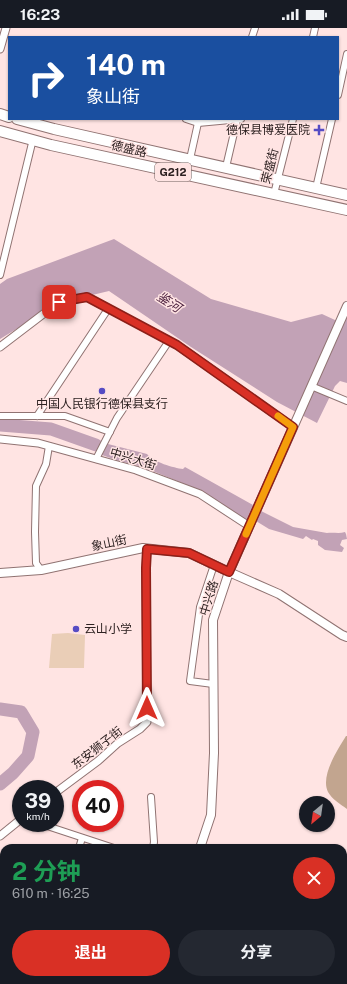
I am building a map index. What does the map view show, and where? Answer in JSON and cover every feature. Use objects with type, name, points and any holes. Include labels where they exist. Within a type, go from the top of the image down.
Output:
[{"type":"highway","name":"G212","points":[[21,120],[54,129],[347,195]]},
{"type":"highway","name":"德盛路","points":[[0,130],[33,139],[347,210]]},
{"type":"main road","name":"中兴路","points":[[201,844],[211,815],[214,753],[213,620],[229,572],[347,306]]},
{"type":"main road","name":"象山街","points":[[0,573],[41,570],[143,548],[189,553],[279,594],[345,635]]},
{"type":"street","points":[[0,49],[6,28]]},
{"type":"street","points":[[339,90],[347,54]]},
{"type":"street","points":[[189,120],[198,123],[237,120],[226,167]]},
{"type":"street","name":"荣盛街","points":[[274,194],[293,120]]},
{"type":"street","points":[[316,188],[332,120]]},
{"type":"street","points":[[190,159],[198,123]]},
{"type":"street","points":[[0,276],[33,139]]},
{"type":"street","points":[[0,347],[59,302],[87,297],[177,345],[293,427]]},
{"type":"street","points":[[37,416],[108,309]]},
{"type":"street","points":[[96,459],[117,418],[169,341]]},
{"type":"street","points":[[311,386],[347,401]]},
{"type":"street","points":[[0,416],[65,416],[110,432]]},
{"type":"street","name":"中兴大街","points":[[0,439],[38,443],[136,470],[200,494],[249,526]]},
{"type":"street","points":[[41,570],[36,563],[36,486],[46,464],[49,446]]},
{"type":"street","name":"东安狮子街","points":[[64,786],[98,761],[118,743],[140,729],[147,722],[147,549]]},
{"type":"street","points":[[213,684],[190,681],[200,607],[214,565]]},
{"type":"street","points":[[151,797],[154,844]]},
{"type":"street","points":[[1,836],[12,827]]},
{"type":"street","points":[[64,832],[101,844]]},
{"type":"street","points":[[80,844],[82,838]]},
{"type":"shaded area","points":[[68,633],[85,635],[84,668],[49,668],[52,634]]},
{"type":"shaded area","points":[[347,736],[347,809],[335,800],[335,796],[331,796],[326,786],[328,771],[339,748]]},
{"type":"water","name":"鉴河","points":[[114,239],[211,299],[291,322],[322,314],[335,320],[347,317],[347,383],[340,381],[335,386],[317,423],[277,402],[191,347],[109,291],[88,296],[71,293],[47,305],[28,322],[0,339],[0,284],[7,279]]},
{"type":"water","points":[[108,444],[147,454],[154,460],[169,466],[183,469],[185,467],[253,505],[247,519],[187,485],[143,467],[102,455]]},
{"type":"water","points":[[261,511],[293,527],[327,533],[345,532],[347,539],[342,540],[340,545],[344,548],[342,552],[325,550],[318,545],[318,541],[312,540],[306,536],[303,539],[269,529],[256,521]]},
{"type":"waterway","points":[[0,425],[51,429],[96,445]]},
{"type":"waterway","points":[[0,709],[21,712],[33,732],[28,756],[13,773],[0,784]]},
{"type":"slow traffic","points":[[246,534],[293,427],[278,416]]},
{"type":"place","name":"德保县博爱医院","points":[[319,130]]},
{"type":"place","name":"中国人民银行德保县支行","points":[[102,391]]},
{"type":"place","name":"云山小学","points":[[76,629]]},
{"type":"route","points":[[59,302],[87,297],[177,345],[293,427],[229,572],[189,553],[147,549],[147,708]]}]
